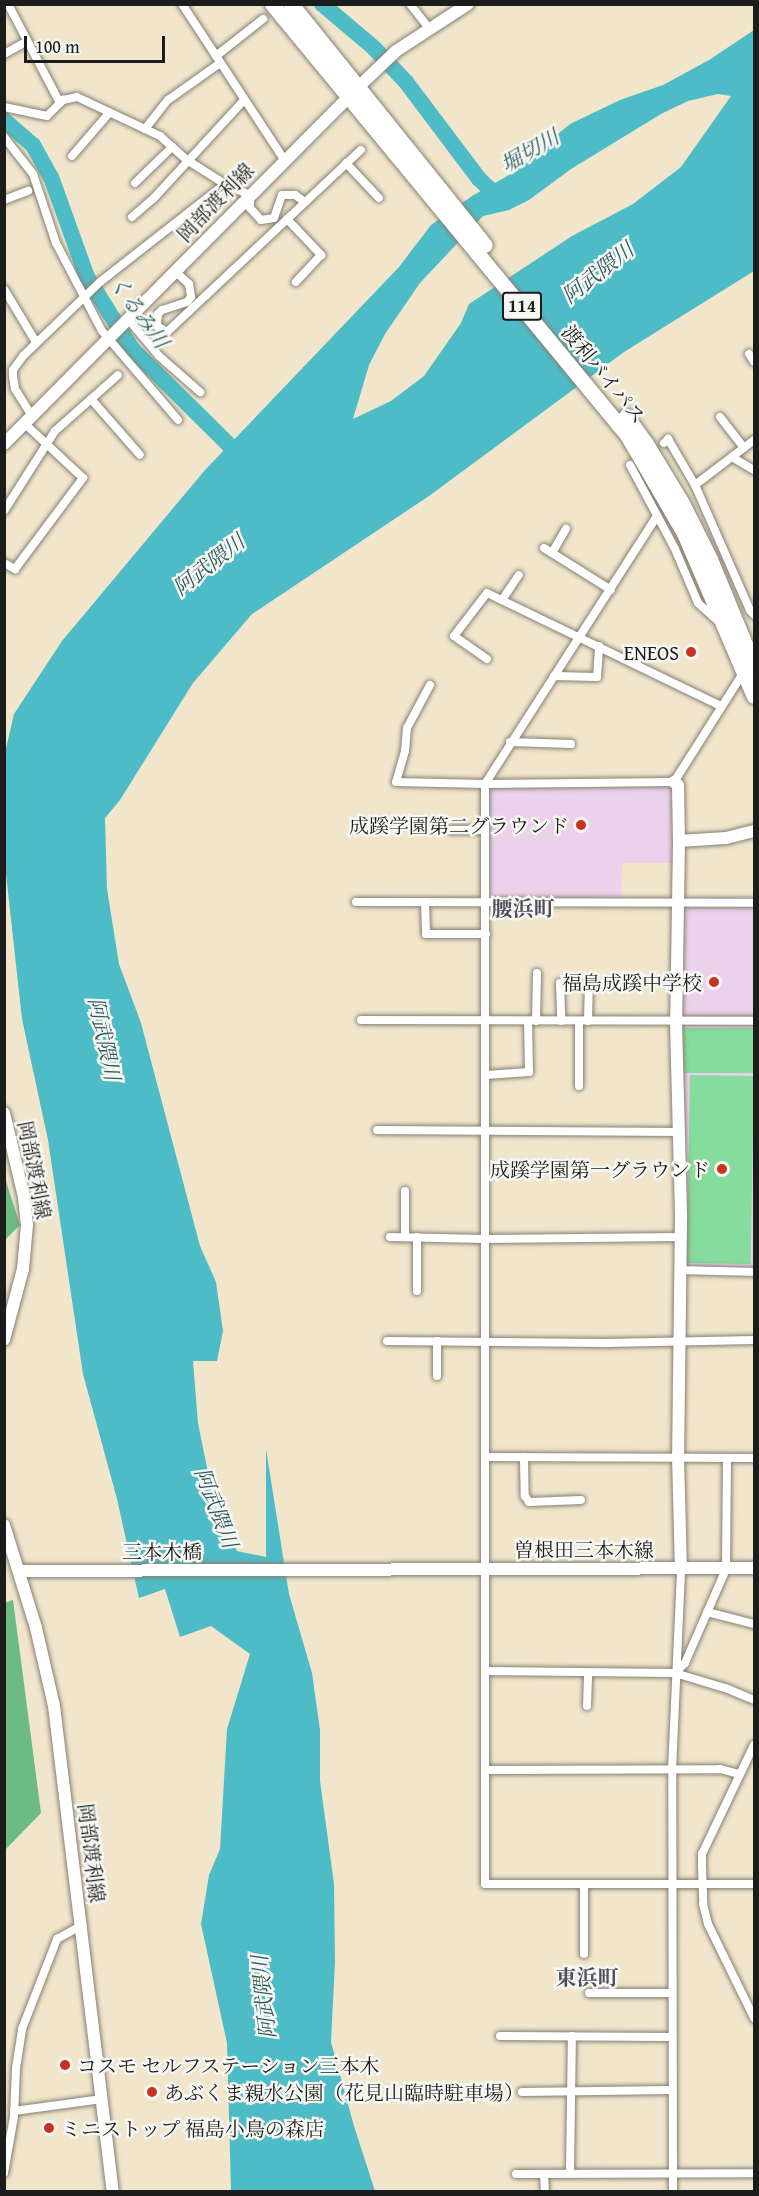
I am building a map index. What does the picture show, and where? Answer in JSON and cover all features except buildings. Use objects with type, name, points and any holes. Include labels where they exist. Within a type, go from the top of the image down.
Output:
[{"type":"highway","name":"渡利バイパス","points":[[272,4],[353,92],[623,421],[645,442],[682,503],[710,559],[751,663],[754,696]]},
{"type":"highway","name":"渡利バイパス","points":[[291,4],[353,92]]},
{"type":"highway","name":"渡利バイパス","points":[[623,421],[670,505],[726,629],[751,663]]},
{"type":"street","points":[[8,4],[60,103]]},
{"type":"street","points":[[182,4],[284,159]]},
{"type":"street","points":[[410,4],[429,28]]},
{"type":"street","name":"岡部渡利線","points":[[4,444],[284,159],[396,51],[468,4]]},
{"type":"street","points":[[145,129],[168,100],[218,60],[263,19]]},
{"type":"street","points":[[4,54],[26,42]]},
{"type":"street","points":[[4,107],[43,116],[51,113],[66,98],[77,98],[160,136],[187,160],[225,184],[250,195],[250,208],[261,220],[274,218],[282,195],[295,195],[305,202]]},
{"type":"street","points":[[132,217],[154,198],[244,100]]},
{"type":"street","points":[[72,156],[109,113]]},
{"type":"street","points":[[4,137],[33,174],[56,243],[84,299],[107,338],[178,420]]},
{"type":"street","points":[[135,183],[172,147]]},
{"type":"street","points":[[175,271],[189,284],[191,297],[187,302],[162,310],[158,314],[157,326],[167,332],[361,150]]},
{"type":"street","points":[[346,163],[379,198]]},
{"type":"street","points":[[4,563],[15,569],[83,478],[45,445],[28,420],[15,389],[13,370],[36,342],[100,282],[225,184]]},
{"type":"street","points":[[4,200],[27,191]]},
{"type":"street","points":[[287,219],[321,255],[297,282]]},
{"type":"street","points":[[4,289],[36,342]]},
{"type":"street","points":[[127,320],[159,356],[200,392]]},
{"type":"street","points":[[4,511],[55,431],[118,375]]},
{"type":"street","points":[[91,399],[140,455]]},
{"type":"street","points":[[720,417],[744,448]]},
{"type":"street","points":[[664,443],[668,440],[694,485],[754,615]]},
{"type":"street","points":[[694,485],[754,440]]},
{"type":"street","points":[[732,457],[754,470]]},
{"type":"street","points":[[630,465],[698,603],[726,629]]},
{"type":"street","points":[[657,516],[485,784],[487,1020],[484,1239],[485,1884],[754,1884]]},
{"type":"street","points":[[566,529],[548,550],[611,590]]},
{"type":"street","points":[[502,600],[519,574]]},
{"type":"street","points":[[487,659],[454,636],[487,593],[721,706]]},
{"type":"street","points":[[554,676],[597,677],[598,646]]},
{"type":"street","points":[[674,782],[721,706],[751,663]]},
{"type":"street","points":[[430,685],[407,728],[405,751],[396,783],[674,782],[678,785],[676,1023],[680,1237],[678,1456],[681,1568],[672,1770],[673,2192]]},
{"type":"street","points":[[510,742],[571,744]]},
{"type":"street","points":[[451,830],[485,830]]},
{"type":"street","points":[[679,841],[726,838],[754,831]]},
{"type":"street","points":[[356,902],[754,903]]},
{"type":"street","points":[[425,902],[426,934],[486,934]]},
{"type":"street","points":[[486,1075],[529,1072],[537,973]]},
{"type":"street","points":[[579,1086],[589,980]]},
{"type":"street","points":[[560,983],[561,1021]]},
{"type":"street","points":[[361,1020],[754,1022]]},
{"type":"street","name":"岡部渡利線","points":[[4,1113],[24,1197],[27,1225],[23,1269],[5,1334]]},
{"type":"street","points":[[377,1130],[677,1132]]},
{"type":"street","points":[[405,1191],[405,1236]]},
{"type":"street","points":[[390,1237],[484,1239],[680,1237]]},
{"type":"street","points":[[417,1237],[417,1292]]},
{"type":"street","points":[[680,1270],[754,1272]]},
{"type":"street","points":[[387,1341],[606,1343],[754,1340]]},
{"type":"street","points":[[437,1341],[437,1376]]},
{"type":"street","points":[[485,1457],[754,1458]]},
{"type":"street","points":[[524,1457],[525,1496],[529,1502],[581,1500]]},
{"type":"street","points":[[675,1673],[685,1663],[726,1569],[727,1458]]},
{"type":"street","name":"岡部渡利線","points":[[4,1525],[45,1660],[54,1706],[113,2192]]},
{"type":"street","name":"曽根田三本木線","points":[[413,1570],[754,1568]]},
{"type":"street","name":"三本木橋","points":[[19,1571],[413,1570]]},
{"type":"street","points":[[707,1612],[754,1624]]},
{"type":"street","points":[[485,1671],[675,1673],[728,1689],[754,1700]]},
{"type":"street","points":[[587,1706],[588,1673]]},
{"type":"street","points":[[754,1746],[702,1854],[703,1904],[708,1924],[754,2018]]},
{"type":"street","points":[[485,1770],[720,1769],[740,1774]]},
{"type":"street","points":[[584,1884],[584,1954]]},
{"type":"street","points":[[4,2173],[14,2111],[16,2068],[22,2029],[36,1987],[57,1939],[82,1925]]},
{"type":"street","points":[[589,1993],[672,1993]]},
{"type":"street","points":[[500,2036],[672,2037]]},
{"type":"street","points":[[570,2174],[572,2037]]},
{"type":"street","points":[[522,2092],[672,2091]]},
{"type":"street","points":[[14,2111],[102,2099]]},
{"type":"street","points":[[516,2175],[754,2173]]},
{"type":"street","points":[[544,2174],[545,2192]]},
{"type":"shaded area","name":"成蹊学園第二グラウンド","points":[[672,786],[673,863],[622,863],[621,898],[490,899],[489,788]]},
{"type":"shaded area","points":[[684,907],[754,908],[754,1267],[684,1268],[681,1027]]},
{"type":"green space","points":[[683,1028],[754,1028],[754,1073],[683,1073]]},
{"type":"green space","name":"成蹊学園第一グラウンド","points":[[690,1075],[754,1076],[751,1264],[687,1263]]},
{"type":"green space","points":[[5,1178],[20,1225],[4,1240]]},
{"type":"green space","points":[[13,1600],[41,1813],[5,1850],[4,1603]]},
{"type":"water","name":"阿武隈川","points":[[754,30],[754,271],[624,352],[429,496],[252,614],[193,683],[120,800],[105,818],[107,889],[119,964],[141,1023],[200,1246],[216,1282],[223,1331],[217,1361],[193,1361],[198,1423],[216,1512],[237,1551],[266,1557],[266,1449],[289,1594],[312,1673],[320,1730],[320,1781],[334,1884],[335,1962],[331,2042],[375,2191],[231,2191],[227,2043],[201,1924],[209,1875],[220,1849],[227,1729],[250,1654],[211,1626],[180,1637],[165,1589],[139,1598],[117,1499],[83,1374],[48,1140],[22,1019],[4,856],[4,757],[14,714],[62,641],[205,470],[399,267],[431,225],[472,196],[509,175],[570,124],[620,100],[663,85],[709,60]],"holes":[[[718,94],[731,96],[681,167],[633,204],[572,236],[469,304],[461,323],[424,376],[391,401],[353,419],[369,365],[385,334],[420,283],[483,216],[509,210],[529,200],[571,169],[661,114],[688,101]]]},
{"type":"waterway","name":"堀切川","points":[[322,4],[374,48],[406,82],[479,179],[496,195],[506,192]]},
{"type":"waterway","name":"くるみ川","points":[[4,120],[33,145],[51,177],[87,277],[132,349],[231,447],[246,455]]},
{"type":"place","name":"ENEOS","points":[[691,652]]},
{"type":"place","name":"成蹊学園第二グラウンド","points":[[581,825]]},
{"type":"place","name":"福島成蹊中学校","points":[[714,982]]},
{"type":"place","name":"成蹊学園第一グラウンド","points":[[722,1169]]},
{"type":"place","name":"コスモ セルフステーション三本木","points":[[65,2065]]},
{"type":"place","name":"あぶくま親水公園（花見山臨時駐車場）","points":[[152,2092]]},
{"type":"place","name":"ミニストップ 福島小鳥の森店","points":[[49,2128]]},
{"type":"district","name":"腰浜町","points":[[523,909]]},
{"type":"district","name":"東浜町","points":[[587,1978]]}]
